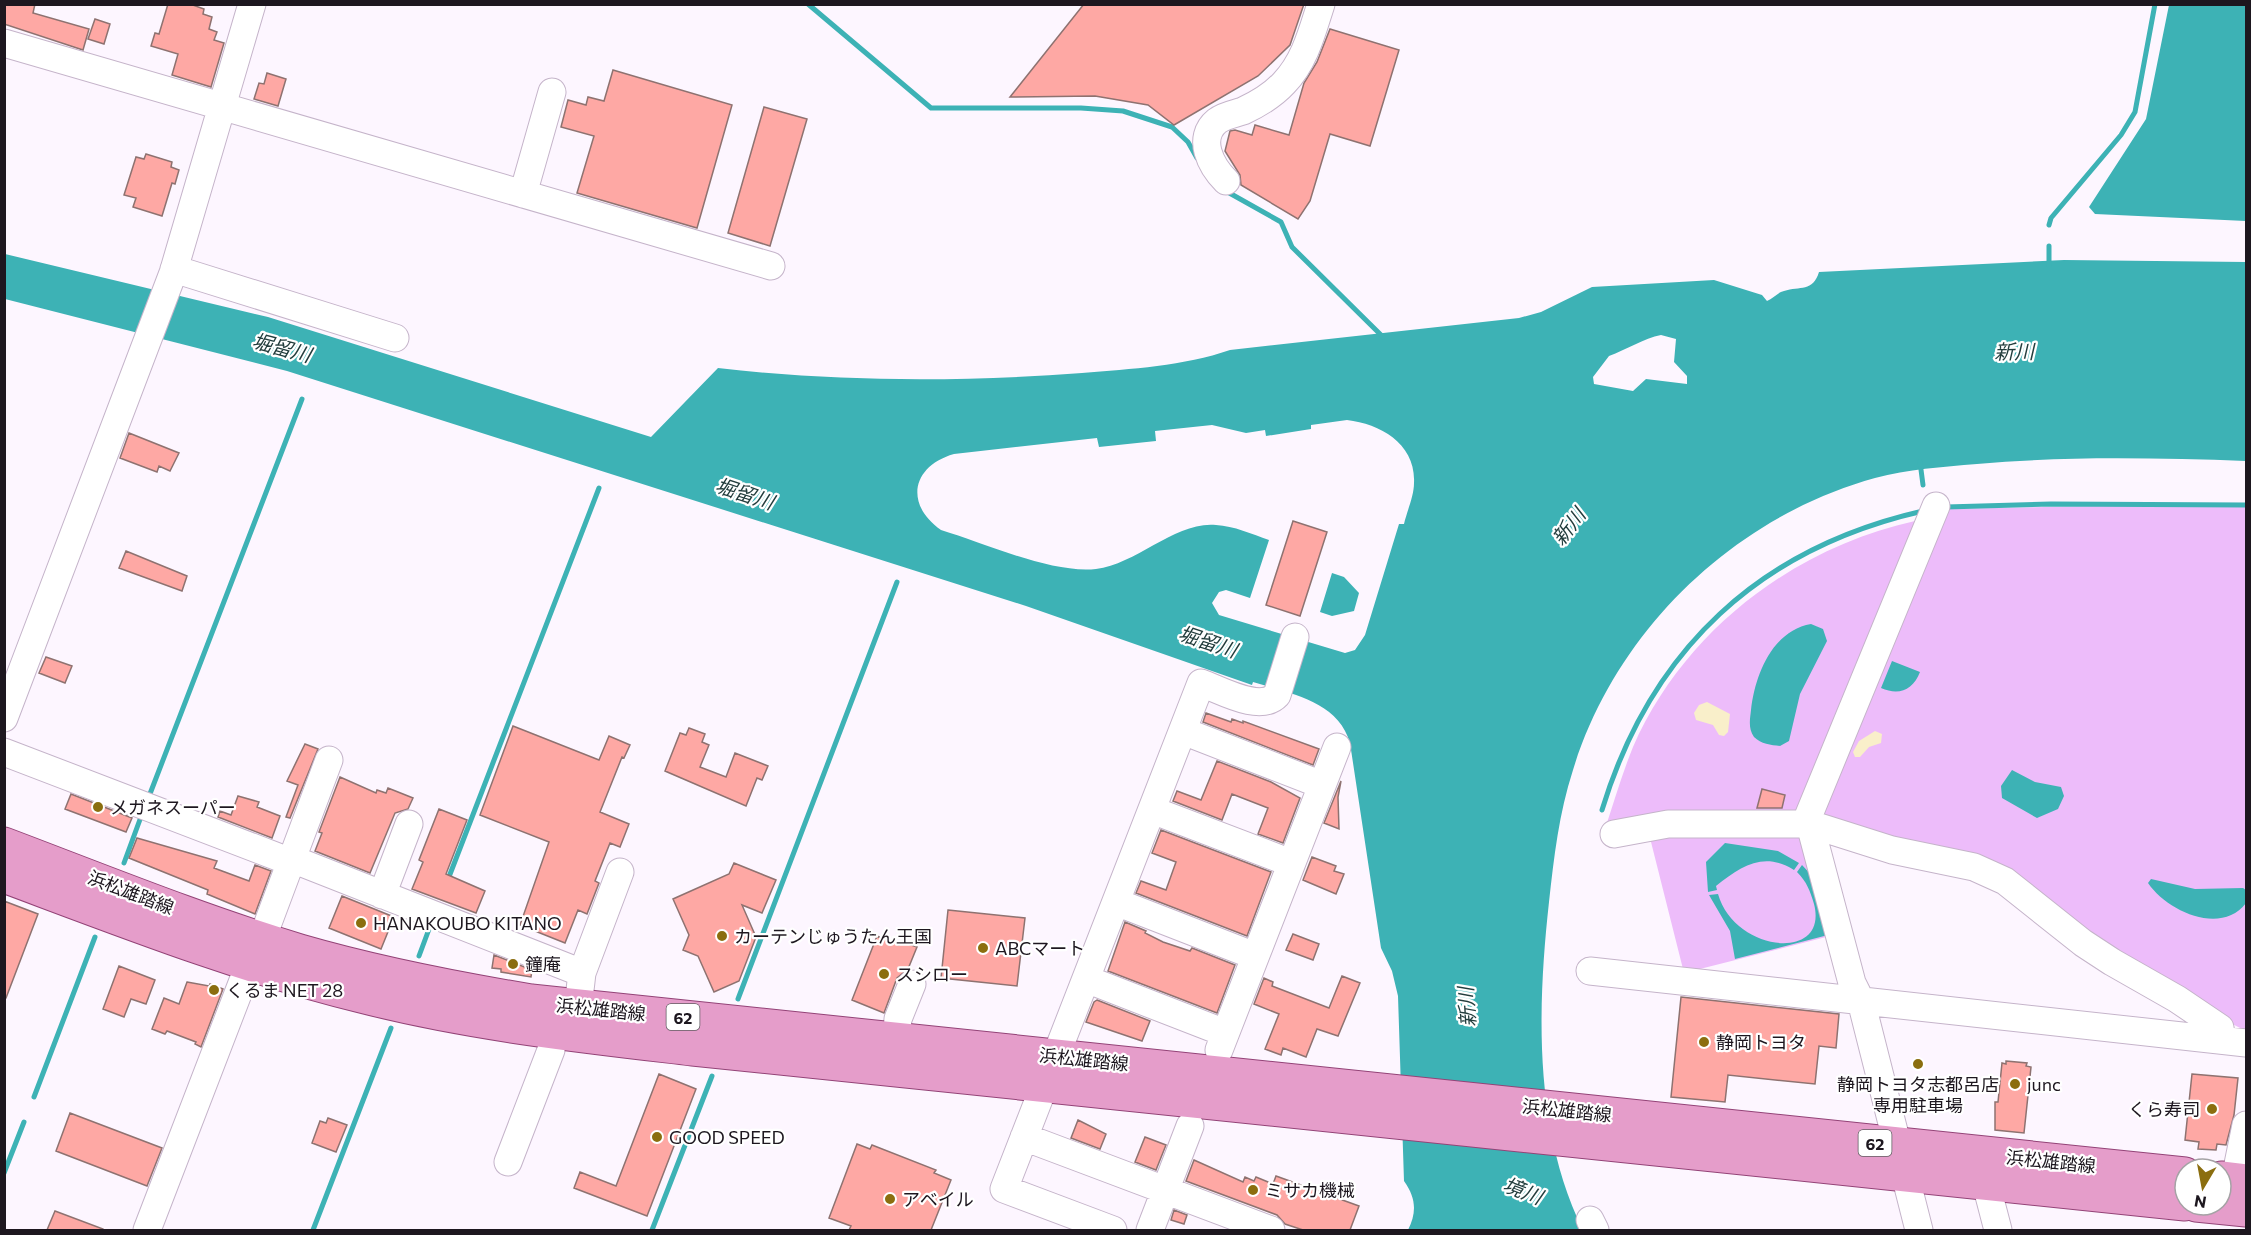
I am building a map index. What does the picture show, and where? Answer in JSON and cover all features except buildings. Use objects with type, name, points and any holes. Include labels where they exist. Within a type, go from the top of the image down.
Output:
[{"type":"main road","name":"浜松雄踏線","points":[[4,844],[256,952],[402,1006],[553,1033],[1050,1071],[1901,1161],[2173,1173]]},
{"type":"main road","name":"浜松雄踏線","points":[[4,876],[256,952],[578,1007],[896,1040],[1050,1071]]},
{"type":"main road","name":"浜松雄踏線","points":[[1901,1161],[1986,1184],[2173,1203]]},
{"type":"street","points":[[4,718],[171,277],[252,4]]},
{"type":"street","points":[[1226,181],[1210,158],[1207,138],[1210,129],[1226,116],[1242,111],[1271,95],[1289,78],[1303,57],[1321,4]]},
{"type":"street","points":[[4,44],[771,266]]},
{"type":"street","points":[[523,194],[552,92]]},
{"type":"street","points":[[171,277],[395,338]]},
{"type":"street","points":[[1919,1230],[1860,1001],[1852,983],[1808,817],[1936,506]]},
{"type":"street","points":[[1113,1230],[1004,1189],[1201,683],[1266,703],[1277,694],[1295,637]]},
{"type":"street","points":[[1183,731],[1322,785]]},
{"type":"street","points":[[1086,979],[1222,1041],[1337,747]]},
{"type":"street","points":[[4,752],[582,973]]},
{"type":"street","points":[[147,1230],[329,760]]},
{"type":"street","points":[[1152,810],[1291,863]]},
{"type":"street","points":[[382,895],[409,824]]},
{"type":"street","points":[[1614,834],[1668,824],[1810,824],[1892,850],[1990,873],[2019,891],[2102,956],[2156,986],[2220,1028],[2234,1042]]},
{"type":"street","points":[[578,1007],[582,973],[620,872]]},
{"type":"street","points":[[1116,902],[1255,956]]},
{"type":"street","points":[[1590,971],[2234,1042]]},
{"type":"street","points":[[896,1040],[898,1019],[912,984]]},
{"type":"street","points":[[508,1162],[551,1050],[553,1033]]},
{"type":"street","points":[[2234,1198],[2247,1125]]},
{"type":"street","points":[[1150,1230],[1190,1126]]},
{"type":"street","points":[[1024,1137],[1271,1230]]},
{"type":"street","points":[[1986,1184],[1998,1230]]},
{"type":"shaded area","points":[[2205,504],[2246,506],[2246,1031],[2209,1012],[2051,906],[1815,818],[1942,509]]},
{"type":"shaded area","points":[[1915,521],[1793,817],[1605,829],[1633,747],[1655,705],[1681,667],[1712,632],[1747,601],[1786,574],[1827,551],[1870,534]]},
{"type":"shaded area","points":[[1802,831],[1830,936],[1684,973],[1649,834]]},
{"type":"sand","points":[[1707,702],[1730,714],[1728,732],[1724,736],[1719,735],[1713,725],[1696,720],[1694,713],[1699,705]]},
{"type":"sand","points":[[1875,731],[1882,734],[1881,743],[1869,747],[1860,757],[1855,757],[1853,752],[1859,741]]},
{"type":"water","points":[[2169,5],[2246,5],[2246,221],[2095,214],[2089,207],[2146,119]]},
{"type":"water","points":[[5,254],[268,317],[651,437],[718,368],[808,376],[900,379],[991,378],[1082,373],[1176,363],[1230,350],[1519,318],[1541,312],[1592,287],[1714,280],[1762,295],[1767,301],[1782,292],[1810,285],[1819,272],[2064,260],[2246,262],[2246,461],[2078,459],[2010,461],[1938,467],[1887,475],[1823,496],[1774,520],[1729,551],[1687,586],[1650,626],[1618,671],[1593,719],[1573,770],[1558,835],[1549,902],[1542,985],[1543,1069],[1555,1152],[1567,1192],[1583,1230],[1408,1230],[1413,1217],[1414,1205],[1411,1193],[1404,1181],[1398,996],[1392,971],[1381,948],[1350,743],[1344,729],[1324,708],[1297,696],[1253,682],[1252,685],[1026,606],[287,371],[5,299]],"holes":[[[1661,335],[1676,339],[1674,362],[1687,376],[1687,384],[1646,379],[1633,391],[1594,384],[1593,377],[1609,356]],[[1347,420],[1384,431],[1403,447],[1413,469],[1414,488],[1404,524],[1399,524],[1365,635],[1355,650],[1345,653],[1219,615],[1212,603],[1219,592],[1226,590],[1250,598],[1269,540],[1256,535],[1223,526],[1201,526],[1186,529],[1111,566],[1096,569],[1059,567],[941,530],[929,520],[918,498],[918,487],[929,467],[954,454],[1097,438],[1099,447],[1156,441],[1155,431],[1212,425],[1246,433],[1265,430],[1266,436],[1311,429],[1311,425]]]},
{"type":"water","points":[[1332,573],[1344,577],[1359,593],[1354,611],[1332,616],[1320,612]]},
{"type":"water","points":[[1811,624],[1823,629],[1827,641],[1800,694],[1789,741],[1780,746],[1763,743],[1754,737],[1750,724],[1753,697],[1761,669],[1776,645],[1786,635],[1797,628]]},
{"type":"water","points":[[1892,661],[1920,672],[1905,690],[1894,691],[1881,688]]},
{"type":"water","points":[[2012,770],[2035,782],[2061,787],[2064,796],[2058,809],[2037,818],[2002,798],[2001,786]]},
{"type":"water","points":[[1725,843],[1778,851],[1799,863],[1794,870],[1773,862],[1753,863],[1725,879],[1716,886],[1717,890],[1708,892],[1706,862]]},
{"type":"water","points":[[1802,865],[1814,878],[1828,935],[1735,959],[1730,931],[1709,895],[1718,894],[1728,914],[1742,929],[1760,938],[1778,943],[1795,942],[1808,935],[1815,923],[1811,895],[1806,883],[1797,872]]},
{"type":"water","points":[[2151,879],[2195,889],[2243,888],[2246,890],[2246,903],[2235,913],[2223,918],[2209,919],[2195,916],[2168,903],[2148,883]]},
{"type":"waterway","points":[[808,4],[931,108],[1081,108],[1123,111],[1172,127],[1188,142],[1197,158]]},
{"type":"waterway","points":[[2049,225],[2051,218],[2121,135],[2135,112],[2155,4]]},
{"type":"waterway","points":[[1224,190],[1281,222],[1292,247],[1383,337]]},
{"type":"waterway","points":[[2049,246],[2049,265]]},
{"type":"waterway","points":[[148,799],[302,399]]},
{"type":"waterway","points":[[1920,462],[1923,485]]},
{"type":"waterway","points":[[447,882],[599,488]]},
{"type":"waterway","points":[[1946,507],[2051,504],[2246,505]]},
{"type":"waterway","points":[[1602,810],[1623,752],[1650,701],[1682,654],[1720,614],[1763,579],[1811,551],[1864,528],[1923,511]]},
{"type":"waterway","points":[[738,999],[897,582]]},
{"type":"waterway","points":[[124,863],[142,814]]},
{"type":"waterway","points":[[419,956],[432,921]]},
{"type":"waterway","points":[[34,1097],[95,937]]},
{"type":"waterway","points":[[313,1230],[391,1028]]},
{"type":"waterway","points":[[652,1230],[712,1076]]},
{"type":"waterway","points":[[4,1173],[24,1122]]},
{"type":"place","name":"メガネスーパー","points":[[98,807]]},
{"type":"place","name":"HANAKOUBO KITANO","points":[[361,923]]},
{"type":"place","name":"カーテンじゅうたん王国","points":[[722,936]]},
{"type":"place","name":"ABCマート","points":[[983,948]]},
{"type":"place","name":"鐘庵","points":[[513,964]]},
{"type":"place","name":"スシロー","points":[[884,974]]},
{"type":"place","name":"くるま NET 28","points":[[214,990]]},
{"type":"place","name":"静岡トヨタ","points":[[1704,1042]]},
{"type":"place","name":"静岡トヨタ志都呂店 専用駐車場","points":[[1918,1064]]},
{"type":"place","name":"junc","points":[[2015,1084]]},
{"type":"place","name":"くら寿司","points":[[2212,1109]]},
{"type":"place","name":"GOOD SPEED","points":[[657,1137]]},
{"type":"place","name":"ミサカ機械","points":[[1253,1190]]},
{"type":"place","name":"アベイル","points":[[890,1199]]},
{"type":"water label","name":"堀留川","points":[[282,347]]},
{"type":"water label","name":"新川","points":[[2014,351]]},
{"type":"water label","name":"堀留川","points":[[745,493]]},
{"type":"water label","name":"新川","points":[[1568,526]]},
{"type":"water label","name":"堀留川","points":[[1208,641]]},
{"type":"water label","name":"新川","points":[[1466,1007]]},
{"type":"water label","name":"境川","points":[[1523,1190]]}]
